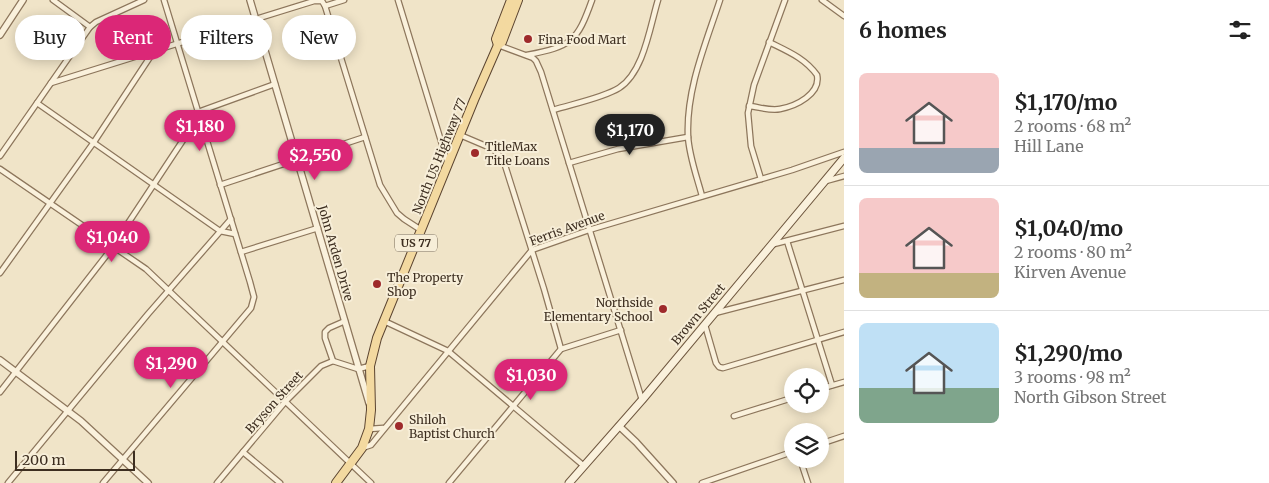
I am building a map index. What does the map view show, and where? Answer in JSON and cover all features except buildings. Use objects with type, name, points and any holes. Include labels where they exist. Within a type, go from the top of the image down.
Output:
[{"type":"main road","name":"North US Highway 77","points":[[498,45],[496,39],[511,0]]},
{"type":"main road","name":"North US Highway 77","points":[[362,448],[369,429],[371,410],[370,366],[373,348],[460,135],[498,45],[502,42],[518,0]]},
{"type":"main road","name":"Brown Street","points":[[569,483],[642,400],[844,158]]},
{"type":"main road","name":"Ferris Avenue","points":[[336,483],[362,448]]},
{"type":"street","points":[[0,35],[24,0]]},
{"type":"street","points":[[53,0],[90,27]]},
{"type":"street","points":[[0,156],[90,27],[96,22],[144,0]]},
{"type":"street","points":[[103,483],[253,305],[254,297],[236,234],[164,0]]},
{"type":"street","name":"John Arden Drive","points":[[250,0],[254,15]]},
{"type":"street","points":[[326,6],[344,0]]},
{"type":"street","points":[[398,0],[448,164]]},
{"type":"street","points":[[526,55],[547,51],[570,42],[580,31],[592,0]]},
{"type":"street","points":[[553,110],[612,91],[631,78],[642,54],[658,0]]},
{"type":"street","points":[[702,196],[688,137],[691,102],[697,68],[720,0]]},
{"type":"street","points":[[761,179],[749,137],[747,118],[754,84],[785,0]]},
{"type":"street","points":[[822,0],[844,16]]},
{"type":"street","points":[[271,15],[314,1],[322,1],[326,6],[383,192],[390,204],[404,220],[421,230]]},
{"type":"street","points":[[749,106],[780,109],[807,98],[818,84],[817,75],[806,62],[789,51],[769,42]]},
{"type":"street","points":[[171,46],[181,43]]},
{"type":"street","points":[[498,45],[533,58],[538,64],[642,400]]},
{"type":"street","points":[[51,83],[123,60]]},
{"type":"street","points":[[0,273],[94,142],[147,60]]},
{"type":"street","name":"John Arden Drive","points":[[268,60],[358,368]]},
{"type":"street","points":[[0,392],[113,246],[198,114],[276,84]]},
{"type":"street","points":[[37,103],[220,231],[236,234]]},
{"type":"street","points":[[460,135],[493,149],[503,159],[561,349]]},
{"type":"street","points":[[220,185],[365,137]]},
{"type":"street","points":[[569,163],[618,149],[688,137]]},
{"type":"street","name":"Ferris Avenue","points":[[362,448],[371,445],[383,428],[532,250],[590,230],[844,152]]},
{"type":"street","points":[[0,168],[146,269],[372,483]]},
{"type":"street","points":[[824,182],[844,176]]},
{"type":"street","points":[[8,483],[231,219]]},
{"type":"street","points":[[770,245],[844,226]]},
{"type":"street","points":[[241,252],[318,228]]},
{"type":"street","points":[[787,241],[832,385]]},
{"type":"street","points":[[714,313],[844,280]]},
{"type":"street","points":[[384,321],[448,351],[584,466]]},
{"type":"street","points":[[345,322],[329,328],[325,332],[325,338],[333,361],[358,368],[370,366]]},
{"type":"street","points":[[705,323],[715,359],[719,367],[723,368],[844,332]]},
{"type":"street","points":[[449,483],[561,349],[621,330]]},
{"type":"street","points":[[0,360],[96,433],[148,483]]},
{"type":"street","name":"Bryson Street","points":[[217,483],[285,402],[321,366],[333,361]]},
{"type":"street","points":[[358,368],[371,410]]},
{"type":"street","points":[[829,386],[844,382]]},
{"type":"street","points":[[734,416],[784,400]]},
{"type":"street","points":[[619,426],[673,483]]},
{"type":"street","points":[[369,429],[383,428]]},
{"type":"street","points":[[829,441],[844,436]]},
{"type":"street","points":[[243,452],[279,483]]},
{"type":"street","points":[[702,483],[784,455]]},
{"type":"street","points":[[803,468],[808,483]]},
{"type":"place","name":"Fina Food Mart","points":[[528,39]]},
{"type":"place","name":"TitleMax Title Loans","points":[[475,153]]},
{"type":"place","name":"The Property Shop","points":[[377,284]]},
{"type":"place","name":"Northside Elementary School","points":[[663,309]]},
{"type":"place","name":"Shiloh Baptist Church","points":[[399,426]]}]
